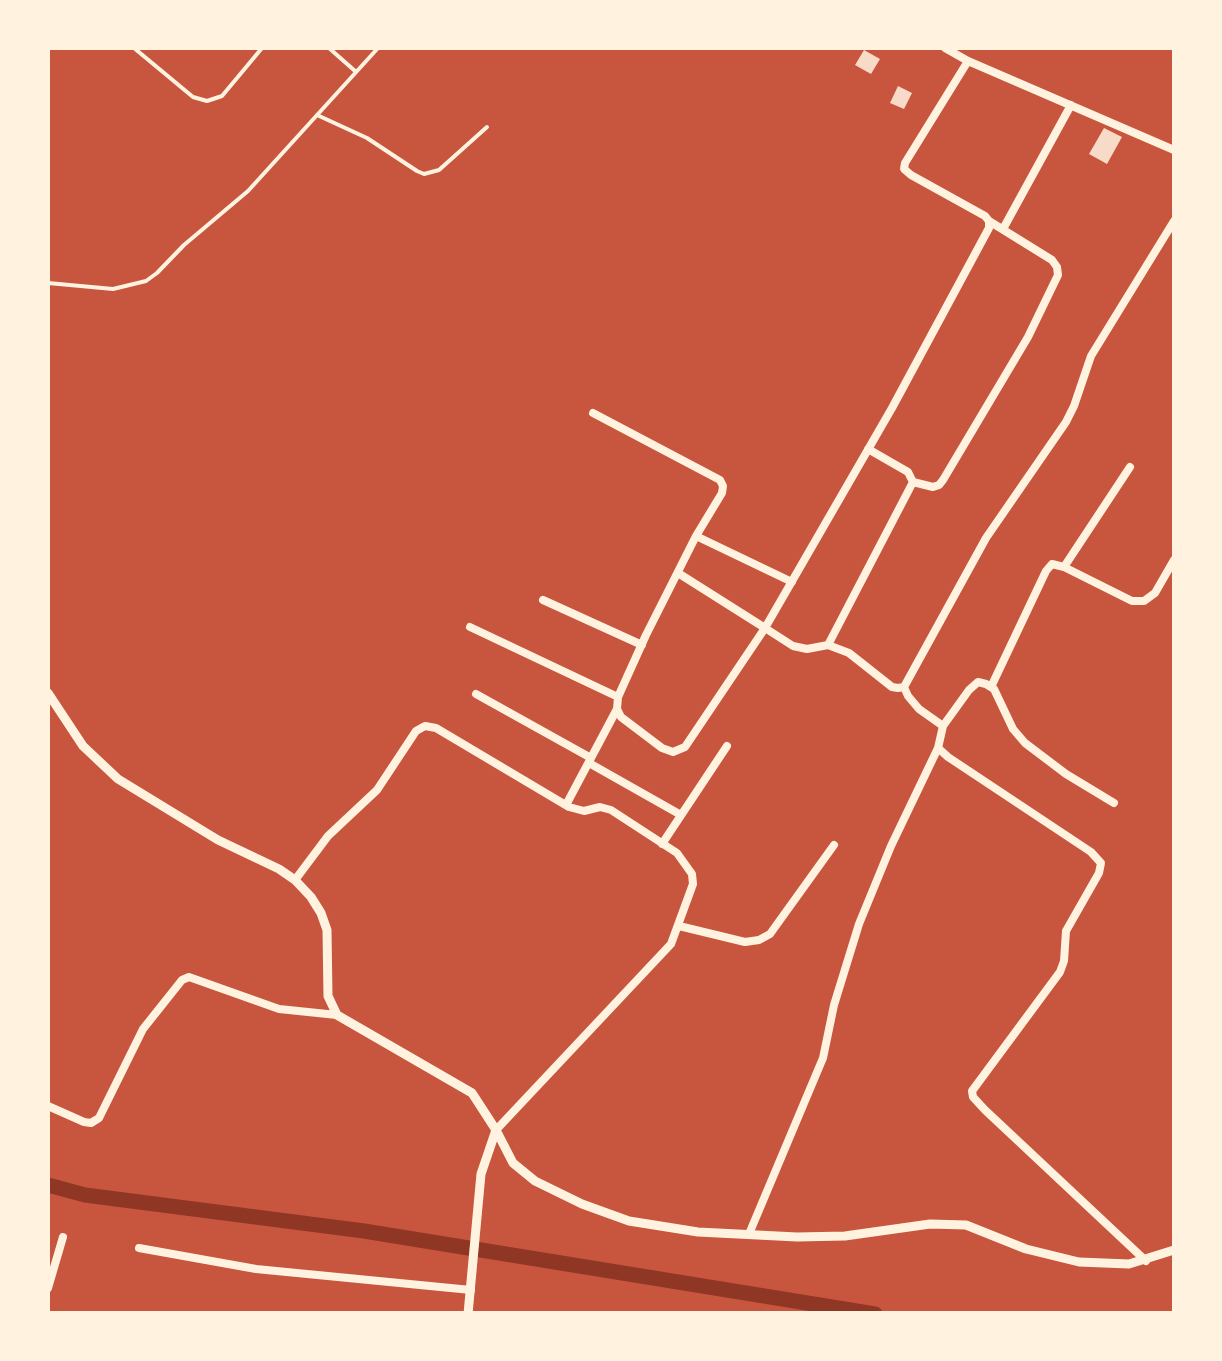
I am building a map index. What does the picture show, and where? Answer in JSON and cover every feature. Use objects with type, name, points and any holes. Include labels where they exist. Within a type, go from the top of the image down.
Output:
[{"type":"street","points":[[945,48],[1174,150]]},
{"type":"street","points":[[913,482],[934,487],[944,480],[1028,337],[1058,275],[1052,260],[904,169],[904,162],[968,61]]},
{"type":"street","points":[[1003,229],[1071,105]]},
{"type":"street","points":[[617,709],[662,748],[673,752],[686,748],[765,628],[868,450],[967,273],[989,221]]},
{"type":"street","points":[[904,687],[986,538],[1066,422],[1091,356],[1174,221]]},
{"type":"street","points":[[566,805],[617,709],[618,697],[642,644],[723,486],[720,480],[593,413]]},
{"type":"street","points":[[868,450],[908,472],[913,482]]},
{"type":"street","points":[[1064,567],[1130,466]]},
{"type":"street","points":[[828,644],[913,482]]},
{"type":"street","points":[[696,536],[792,582]]},
{"type":"street","points":[[990,687],[1052,564],[1132,601],[1144,601],[1154,593],[1174,560]]},
{"type":"street","points":[[678,573],[793,646],[806,649],[828,644],[849,653],[892,686],[904,687]]},
{"type":"street","points":[[543,600],[642,644]]},
{"type":"street","points":[[470,627],[618,697]]},
{"type":"street","points":[[749,1234],[823,1058],[834,1004],[859,924],[938,748],[943,726],[969,690],[978,682],[994,689],[1024,743],[1114,802]]},
{"type":"street","points":[[904,687],[918,709],[943,726]]},
{"type":"street","points":[[48,693],[83,746],[118,779],[218,840],[279,869],[312,897],[327,930],[328,996],[336,1015]]},
{"type":"street","points":[[476,694],[681,816]]},
{"type":"street","points":[[294,880],[328,836],[376,790],[416,731],[426,726],[436,728],[566,805],[584,811],[600,806],[611,810],[677,853],[692,874],[690,897],[671,944],[496,1130],[481,1174],[468,1314]]},
{"type":"street","points":[[662,844],[728,746]]},
{"type":"street","points":[[938,748],[1091,852],[1101,863],[1066,931],[1060,972],[972,1092],[985,1110],[1146,1261]]},
{"type":"street","points":[[678,926],[745,942],[759,940],[770,934],[834,845]]},
{"type":"street","points":[[48,1106],[84,1122],[98,1118],[143,1030],[171,992],[189,976],[279,1009],[336,1015],[472,1093],[513,1163],[535,1181],[628,1221],[698,1232],[797,1237],[845,1236],[930,1224],[966,1225],[1026,1248],[1079,1262],[1129,1264],[1174,1250]]},
{"type":"street","points":[[48,1288],[63,1237]]},
{"type":"street","points":[[139,1248],[256,1269],[472,1286]]},
{"type":"lane","points":[[134,48],[193,97],[207,101],[222,96],[262,48]]},
{"type":"lane","points":[[329,48],[356,72]]},
{"type":"lane","points":[[48,283],[114,290],[146,281],[248,190],[378,48]]},
{"type":"lane","points":[[317,115],[368,138],[424,174],[439,170],[488,127]]},
{"type":"building","points":[[864,50],[880,59],[871,74],[855,65]]},
{"type":"building","points":[[898,86],[912,93],[904,109],[890,103]]},
{"type":"building","points":[[1104,128],[1122,137],[1107,164],[1089,154]]},
{"type":"waterway","points":[[48,1185],[85,1195],[364,1231],[875,1314]]}]
